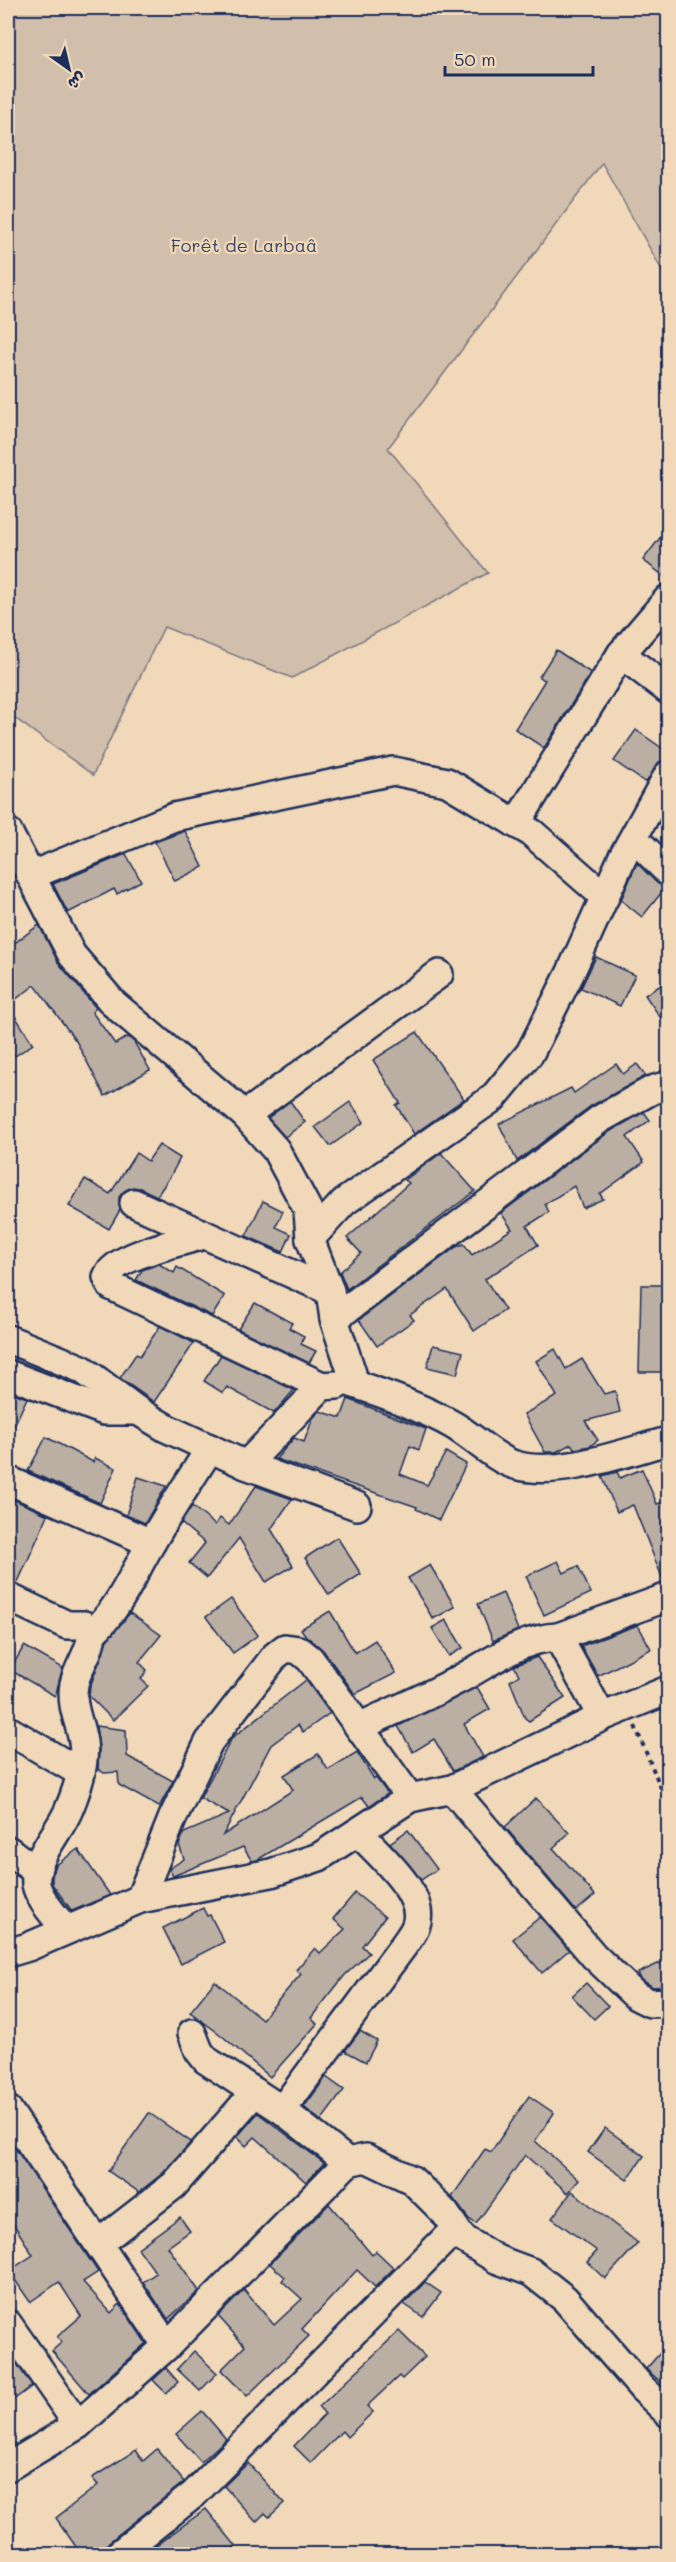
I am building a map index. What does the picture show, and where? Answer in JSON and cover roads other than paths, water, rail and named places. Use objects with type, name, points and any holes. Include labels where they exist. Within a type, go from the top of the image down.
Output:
[{"type":"street","points":[[516,824],[621,654],[669,599]]},
{"type":"street","points":[[621,654],[669,690]]},
{"type":"street","points":[[32,875],[174,817],[393,771],[447,782],[532,833],[605,897]]},
{"type":"street","points":[[310,1239],[344,1202],[493,1098],[530,1053],[570,974],[623,856],[635,839],[668,777]]},
{"type":"street","points":[[8,832],[72,954],[114,1004],[245,1115],[276,1150],[308,1210],[310,1239],[330,1291],[334,1319],[352,1373],[351,1383]]},
{"type":"street","points":[[635,839],[669,872]]},
{"type":"street","points":[[245,1115],[440,974]]},
{"type":"street","points":[[334,1319],[600,1119],[652,1090],[669,1085]]},
{"type":"street","points":[[134,1203],[330,1291]]},
{"type":"street","points":[[204,1235],[131,1257],[110,1270],[107,1277],[111,1286],[322,1386],[351,1383],[387,1395],[452,1425],[513,1464],[539,1468],[589,1462],[669,1441]]},
{"type":"street","points":[[8,1340],[82,1369],[138,1411],[210,1448],[246,1465],[357,1506]]},
{"type":"street","points":[[8,1374],[105,1411],[138,1411]]},
{"type":"street","points":[[246,1465],[322,1386]]},
{"type":"street","points":[[66,1930],[44,1901],[36,1885],[38,1872],[49,1844],[69,1810],[81,1773],[83,1743],[72,1706],[74,1684],[91,1645],[92,1633],[104,1623],[125,1591],[151,1543],[210,1448]]},
{"type":"street","points":[[8,1480],[151,1543]]},
{"type":"street","points":[[8,1597],[67,1625],[84,1625],[92,1633]]},
{"type":"street","points":[[359,1727],[453,1683],[520,1645],[542,1637],[558,1637],[669,1597]]},
{"type":"street","points":[[558,1637],[602,1717]]},
{"type":"street","points":[[140,1899],[172,1817],[209,1742],[275,1656],[285,1648],[298,1650],[310,1659],[410,1798]]},
{"type":"street","points":[[8,1953],[28,1947],[140,1899],[271,1873],[319,1857],[410,1798],[452,1790],[602,1717],[669,1690]]},
{"type":"street","points":[[8,1730],[81,1773]]},
{"type":"street","points":[[452,1790],[602,1964],[636,1996],[650,2003],[669,2002]]},
{"type":"street","points":[[282,2110],[404,1945],[417,1924],[417,1904],[406,1885],[358,1832]]},
{"type":"street","points":[[8,1850],[38,1872]]},
{"type":"street","points":[[192,2033],[199,2051],[207,2060],[282,2110],[348,2162]]},
{"type":"street","points":[[99,2243],[174,2185],[255,2092]]},
{"type":"street","points":[[8,2110],[167,2346]]},
{"type":"street","points":[[8,2467],[78,2425],[167,2346],[348,2162],[366,2158],[412,2180],[445,2213],[462,2238],[496,2259],[531,2272],[565,2299],[642,2388],[669,2413]]},
{"type":"street","points":[[119,2554],[194,2494],[455,2229]]},
{"type":"street","points":[[8,2324],[78,2425]]},
{"type":"park label","name":"Forêt de Larbaâ","points":[[244,245]]}]
